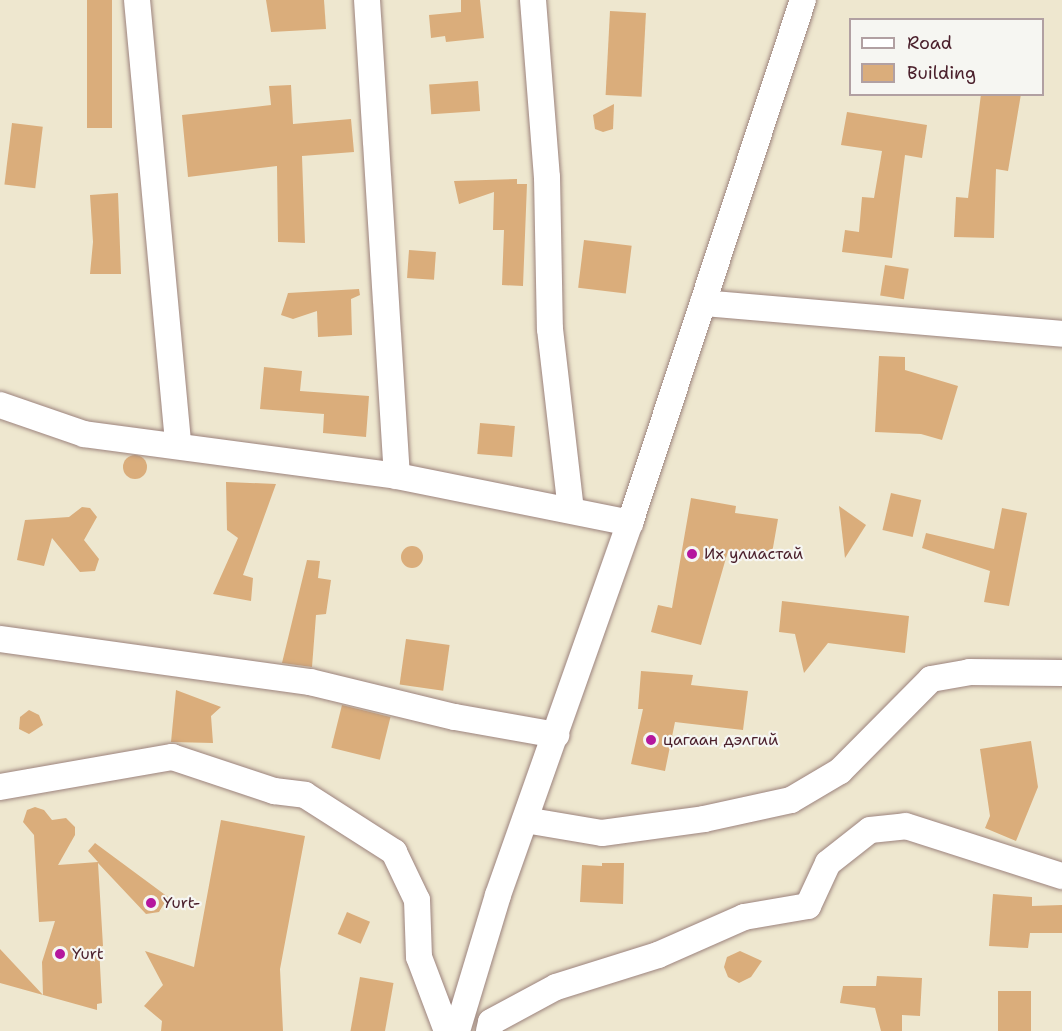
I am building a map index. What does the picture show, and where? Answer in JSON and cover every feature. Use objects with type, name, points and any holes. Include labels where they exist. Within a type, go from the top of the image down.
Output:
[{"type":"street","points":[[137,0],[178,445]]},
{"type":"street","points":[[367,0],[397,476]]},
{"type":"street","points":[[533,0],[547,177],[550,329],[571,510]]},
{"type":"street","points":[[457,1031],[525,820],[630,523],[803,0]]},
{"type":"street","points":[[703,303],[1062,334]]},
{"type":"street","points":[[0,405],[84,434],[397,476],[630,523]]},
{"type":"street","points":[[0,639],[310,682],[556,735]]},
{"type":"street","points":[[525,820],[602,833],[704,819],[791,800],[840,771],[931,679],[969,672],[1062,673]]},
{"type":"street","points":[[0,787],[172,757],[274,791],[305,795],[394,852],[417,900],[419,957],[447,1031]]},
{"type":"street","points":[[489,1031],[491,1022],[556,987],[658,954],[744,917],[808,906],[828,863],[870,830],[906,826],[1062,876]]},
{"type":"building","points":[[87,0],[112,0],[112,128],[87,128]]},
{"type":"building","points":[[266,0],[324,0],[326,29],[271,32]]},
{"type":"building","points":[[461,0],[480,0],[484,38],[446,42],[445,36],[431,38],[429,15],[461,12]]},
{"type":"building","points":[[610,11],[646,13],[642,97],[606,95]]},
{"type":"building","points":[[478,81],[480,111],[431,114],[429,84]]},
{"type":"building","points":[[291,85],[293,124],[351,119],[354,152],[302,156],[305,243],[278,242],[277,166],[188,177],[182,115],[271,105],[269,86]]},
{"type":"building","points":[[981,96],[1021,96],[1008,171],[996,169],[994,238],[954,237],[956,197],[968,198]]},
{"type":"building","points":[[614,104],[613,129],[603,132],[595,129],[593,115]]},
{"type":"building","points":[[847,112],[927,125],[922,158],[905,155],[892,258],[842,252],[845,230],[859,232],[862,197],[874,198],[882,151],[841,145]]},
{"type":"building","points":[[12,123],[43,127],[35,188],[4,185]]},
{"type":"building","points":[[517,179],[517,184],[527,184],[523,286],[502,285],[504,230],[493,230],[494,192],[459,204],[454,181]]},
{"type":"building","points":[[118,193],[121,274],[90,274],[93,242],[90,195]]},
{"type":"building","points":[[584,240],[632,246],[626,293],[578,288]]},
{"type":"building","points":[[409,250],[436,252],[434,280],[407,278]]},
{"type":"building","points":[[885,265],[909,269],[904,299],[880,296]]},
{"type":"building","points":[[359,289],[360,295],[351,299],[352,335],[318,337],[317,311],[293,319],[281,315],[288,293]]},
{"type":"building","points":[[879,356],[905,357],[905,370],[958,386],[942,440],[921,434],[875,432]]},
{"type":"building","points":[[264,367],[302,371],[300,391],[369,396],[366,437],[323,433],[324,414],[260,409]]},
{"type":"building","points":[[480,423],[515,426],[512,457],[477,454]]},
{"type":"building","points":[[135,455],[140,456],[146,462],[146,472],[140,478],[135,479],[130,478],[124,472],[123,467],[124,462],[130,456]]},
{"type":"building","points":[[226,482],[276,484],[243,575],[253,578],[251,601],[213,594],[238,538],[227,530]]},
{"type":"building","points":[[891,493],[921,500],[913,537],[882,530]]},
{"type":"building","points":[[691,498],[736,506],[735,513],[778,519],[771,559],[728,551],[701,645],[651,632],[658,605],[672,608]]},
{"type":"building","points":[[839,506],[866,525],[845,558]]},
{"type":"building","points":[[82,507],[90,508],[97,517],[84,540],[99,559],[95,571],[80,572],[52,538],[44,566],[17,560],[25,520],[69,517]]},
{"type":"building","points":[[1002,508],[1027,513],[1009,606],[984,602],[990,571],[922,548],[926,533],[994,549]]},
{"type":"building","points":[[412,546],[420,549],[423,557],[420,565],[412,568],[404,565],[401,557],[404,549]]},
{"type":"building","points":[[307,560],[320,561],[318,578],[331,580],[326,614],[316,615],[312,667],[282,663]]},
{"type":"building","points":[[782,601],[909,616],[905,653],[828,643],[804,673],[795,634],[779,632]]},
{"type":"building","points":[[406,639],[450,645],[443,691],[400,685]]},
{"type":"building","points":[[641,671],[693,675],[691,685],[748,691],[743,730],[675,722],[665,771],[631,764],[643,709],[638,709]]},
{"type":"building","points":[[176,690],[221,707],[211,716],[213,743],[171,742]]},
{"type":"building","points":[[342,705],[391,717],[380,760],[331,748]]},
{"type":"building","points":[[29,710],[39,715],[43,725],[29,734],[19,729],[20,717]]},
{"type":"building","points":[[1031,741],[1038,787],[1016,841],[985,828],[990,816],[980,749]]},
{"type":"building","points":[[35,807],[44,810],[52,820],[66,818],[75,827],[75,835],[58,865],[98,862],[88,851],[95,843],[168,897],[159,912],[146,914],[98,863],[103,946],[99,947],[102,1003],[97,1004],[97,1010],[43,995],[42,962],[55,921],[39,922],[34,835],[23,822],[27,810]]},
{"type":"building","points":[[221,820],[305,836],[280,969],[283,1031],[161,1031],[162,1021],[144,1006],[163,985],[145,951],[194,967]]},
{"type":"building","points":[[602,863],[624,863],[623,904],[580,902],[582,865],[602,866]]},
{"type":"building","points":[[993,894],[1032,897],[1032,906],[1062,905],[1062,933],[1030,933],[1028,948],[989,946]]},
{"type":"building","points":[[347,912],[370,922],[361,944],[338,934]]},
{"type":"building","points":[[0,949],[43,995],[0,983]]},
{"type":"building","points":[[740,951],[762,961],[751,977],[739,983],[728,977],[724,967],[727,957]]},
{"type":"building","points":[[877,976],[922,978],[920,1016],[902,1015],[902,1031],[881,1031],[875,1008],[840,1003],[843,986],[876,986]]},
{"type":"building","points":[[360,977],[393,983],[385,1031],[350,1031]]},
{"type":"building","points":[[998,991],[1031,991],[1031,1031],[998,1031]]},
{"type":"place","name":"Их улиастай","points":[[692,554]]},
{"type":"place","name":"цагаан дэлгий","points":[[651,740]]},
{"type":"place","name":"Yurt-","points":[[151,903]]},
{"type":"place","name":"Yurt","points":[[60,954]]}]
